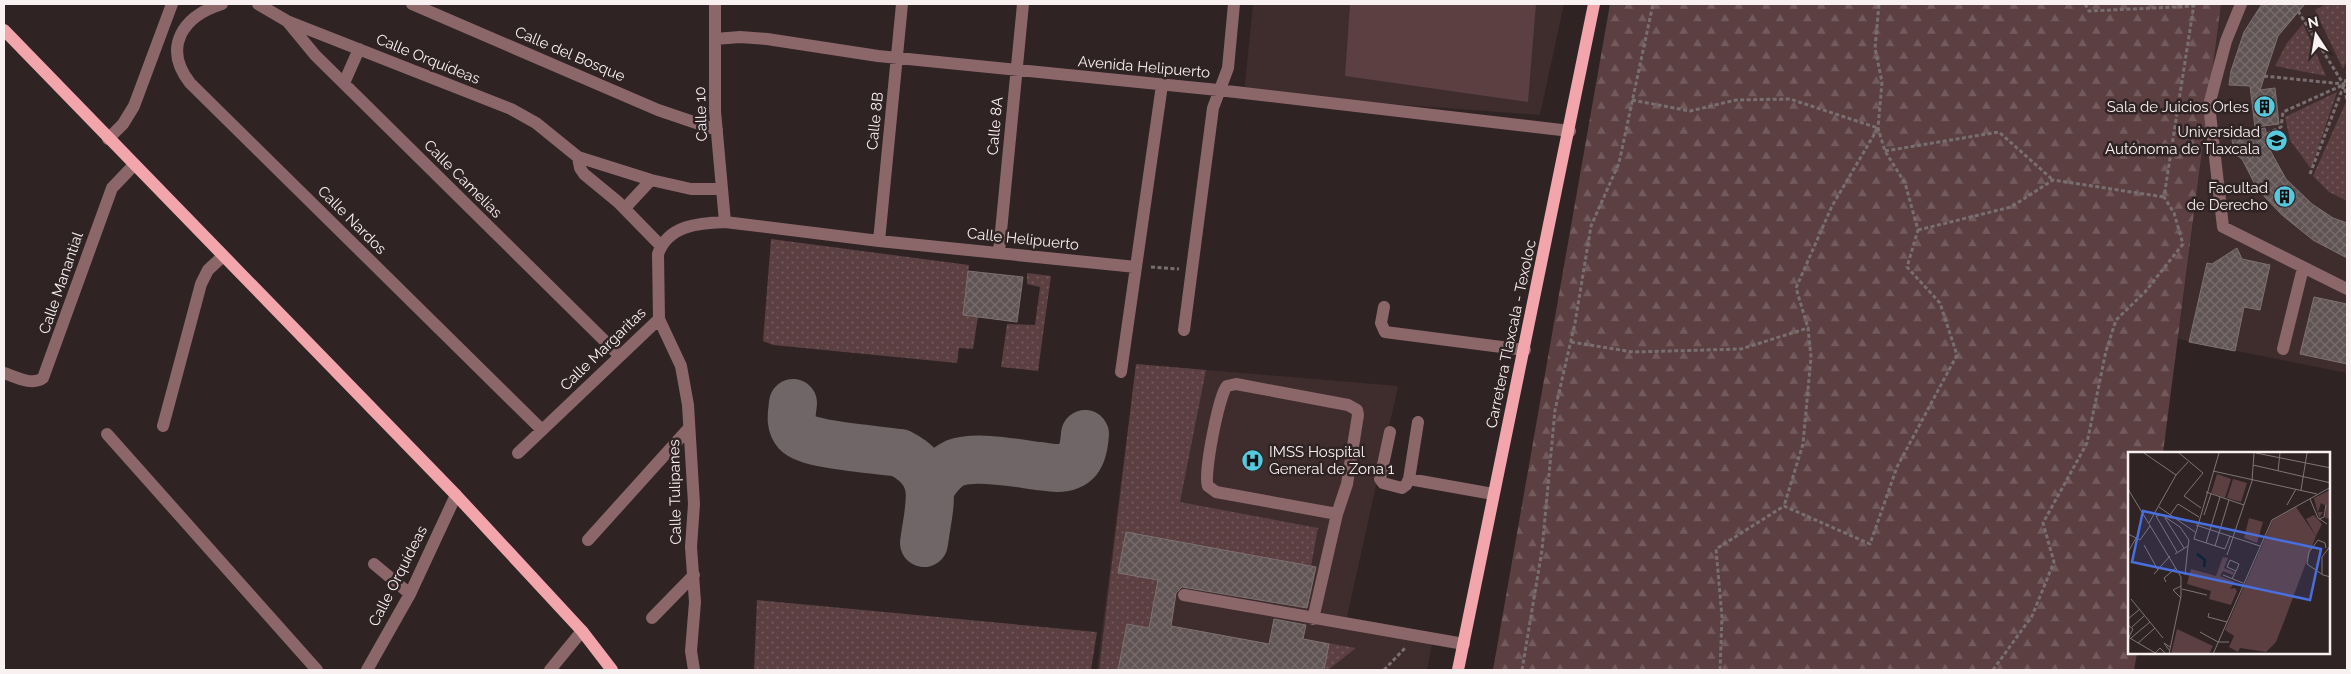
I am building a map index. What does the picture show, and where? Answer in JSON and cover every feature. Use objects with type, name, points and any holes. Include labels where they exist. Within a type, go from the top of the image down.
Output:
[{"type":"main road","name":"Carretera Tlaxcala - Texoloc","points":[[1458,670],[1493,494],[1570,131],[1594,4]]},
{"type":"main road","points":[[4,30],[456,495],[582,631],[612,670]]},
{"type":"street","points":[[108,139],[130,115],[172,4]]},
{"type":"street","name":"Calle Nardos","points":[[222,4],[201,12],[191,19],[183,31],[178,52],[182,72],[190,83],[542,430]]},
{"type":"street","name":"Calle Orquídeas","points":[[258,4],[287,21],[511,109],[536,123],[578,157],[651,180],[691,189],[722,189]]},
{"type":"street","name":"Calle del Bosque","points":[[412,4],[658,110],[717,130]]},
{"type":"street","name":"Calle 10","points":[[715,4],[714,39],[717,130],[725,222]]},
{"type":"street","name":"Calle 8B","points":[[879,241],[902,4]]},
{"type":"street","name":"Calle 8A","points":[[1000,252],[1023,4]]},
{"type":"street","points":[[1184,330],[1213,108],[1218,90],[1228,68],[1234,4]]},
{"type":"street","points":[[2241,4],[2226,41],[2210,105],[2223,226],[2347,289]]},
{"type":"street","name":"Calle Camelias","points":[[287,21],[315,55],[620,356]]},
{"type":"street","name":"Avenida Helipuerto","points":[[714,39],[767,39],[897,58],[1218,90],[1570,131]]},
{"type":"street","points":[[344,83],[359,49]]},
{"type":"street","points":[[1121,372],[1162,85]]},
{"type":"street","name":"Calle Orquídeas","points":[[578,157],[584,174],[625,208],[661,246]]},
{"type":"street","name":"Calle Manantial","points":[[4,373],[30,382],[40,381],[43,378],[112,188],[134,165]]},
{"type":"street","points":[[625,208],[651,180]]},
{"type":"street","points":[[661,246],[675,232],[684,227],[702,223],[725,222]]},
{"type":"street","name":"Calle Helipuerto","points":[[725,222],[879,241],[1136,267]]},
{"type":"street","name":"Calle Margaritas","points":[[518,453],[659,319],[658,265],[661,246]]},
{"type":"street","points":[[163,426],[201,284],[208,270],[223,256]]},
{"type":"street","points":[[2283,349],[2303,268]]},
{"type":"street","points":[[1384,307],[1381,324],[1385,332],[1525,350]]},
{"type":"street","name":"Calle Tulipanes","points":[[659,319],[681,366],[694,478],[691,547],[695,602],[691,651],[694,670]]},
{"type":"street","points":[[1313,619],[1337,514],[1347,484],[1359,420],[1357,410],[1348,405],[1236,384],[1227,386],[1221,394],[1209,454],[1205,477],[1208,486],[1216,492],[1337,514]]},
{"type":"street","points":[[1390,432],[1380,478],[1384,484],[1398,488],[1404,486],[1409,479],[1418,422]]},
{"type":"street","points":[[588,540],[689,428]]},
{"type":"street","points":[[107,434],[316,670]]},
{"type":"street","points":[[1409,479],[1493,494]]},
{"type":"street","name":"Calle Orquídeas","points":[[367,670],[410,594],[456,495]]},
{"type":"street","points":[[374,564],[410,594]]},
{"type":"street","points":[[652,618],[694,576]]},
{"type":"street","points":[[1184,595],[1464,644]]},
{"type":"street","points":[[550,670],[582,631]]},
{"type":"path","points":[[1522,670],[1542,550],[1555,410],[1571,342],[1591,226],[1619,163],[1653,4]]},
{"type":"path","points":[[1784,506],[1870,544],[1897,467],[1957,355],[1940,303],[1906,267],[1918,230],[1905,183],[1885,151],[1878,128],[1882,82],[1875,48],[1880,4]]},
{"type":"path","points":[[1993,670],[2032,616],[2054,562],[2043,523],[2087,442],[2106,351],[2116,320],[2145,292],[2183,244],[2174,213],[2164,197],[2194,5],[2089,10],[2084,4]]},
{"type":"path","points":[[2298,11],[2344,84],[2347,100]]},
{"type":"path","points":[[2264,76],[2344,84]]},
{"type":"path","points":[[2310,174],[2347,77]]},
{"type":"path","points":[[2267,134],[2281,126],[2283,112],[2344,84]]},
{"type":"path","points":[[1632,100],[1690,111],[1736,100],[1790,99],[1878,128]]},
{"type":"path","points":[[1720,670],[1722,617],[1716,549],[1784,506],[1803,444],[1811,357],[1808,328],[1796,288],[1832,206],[1878,128]]},
{"type":"path","points":[[1885,151],[1999,132],[2053,180],[2164,197]]},
{"type":"path","points":[[1918,230],[2011,207],[2053,180]]},
{"type":"path","points":[[1136,267],[1192,269]]},
{"type":"path","points":[[1571,342],[1633,352],[1741,349],[1808,328]]},
{"type":"path","points":[[1384,670],[1417,636]]},
{"type":"shaded area","points":[[1253,4],[1564,4],[1540,115],[1244,93]]},
{"type":"shaded area","name":"Universidad Autónoma de Tlaxcala","points":[[2221,4],[2347,4],[2347,373],[2178,339]]},
{"type":"shaded area","name":"IMSS Hospital General de Zona 1","points":[[1136,364],[1398,386],[1347,617],[1434,633],[1427,670],[1097,670]]},
{"type":"green space","points":[[1350,4],[1536,4],[1528,102],[1345,76]]},
{"type":"green space","points":[[1610,4],[2221,4],[2163,452],[2128,452],[2128,654],[2137,654],[2134,670],[1493,670]]},
{"type":"green space","points":[[2326,4],[2347,4],[2347,60],[2343,69],[2315,10]]},
{"type":"green space","points":[[2303,24],[2326,76],[2275,66],[2287,43]]},
{"type":"green space","points":[[2337,92],[2311,169],[2290,140],[2285,117]]},
{"type":"green space","points":[[2346,102],[2347,201],[2329,192],[2313,176]]},
{"type":"green space","points":[[771,239],[969,265],[963,315],[978,317],[973,349],[959,348],[957,363],[773,345],[763,341]]},
{"type":"green space","points":[[1027,273],[1051,276],[1038,371],[1001,367],[1007,324],[1035,325],[1040,287],[1027,284]]},
{"type":"green space","points":[[1136,364],[1206,370],[1180,502],[1318,528],[1311,566],[1168,540],[1152,610],[1161,612],[1171,626],[1269,644],[1272,633],[1356,648],[1328,670],[1099,670]]},
{"type":"green space","points":[[757,600],[1097,632],[1091,670],[754,670]]},
{"type":"building","points":[[2262,4],[2305,4],[2278,36],[2260,90],[2275,88],[2279,124],[2255,127],[2250,86],[2229,85],[2231,71],[2244,32]]},
{"type":"building","name":"Facultad de Derecho","points":[[2265,128],[2271,152],[2286,179],[2312,204],[2333,218],[2347,223],[2347,258],[2313,240],[2282,215],[2258,190],[2242,159],[2234,153],[2232,140],[2235,134]]},
{"type":"building","points":[[2237,248],[2242,259],[2270,265],[2260,310],[2244,307],[2235,351],[2189,342],[2207,263],[2212,264]]},
{"type":"building","points":[[968,271],[1023,277],[1017,322],[963,315]]},
{"type":"building","points":[[2314,297],[2347,304],[2347,364],[2300,354]]},
{"type":"building","points":[[1126,532],[1316,567],[1307,608],[1182,587],[1176,593],[1171,626],[1269,644],[1274,619],[1306,625],[1303,639],[1329,644],[1324,670],[1118,670],[1127,624],[1149,628],[1158,580],[1118,573]]},
{"type":"taxiway","points":[[793,403],[792,418],[794,430],[803,437],[829,444],[900,453],[913,461],[922,470],[930,491],[924,543]]},
{"type":"taxiway","points":[[931,487],[947,468],[955,463],[964,461],[996,460],[1054,468],[1069,466],[1080,457],[1085,434]]},
{"type":"place","name":"Sala de Juicios Orles","points":[[2265,107]]},
{"type":"place","name":"Universidad Autónoma de Tlaxcala","points":[[2276,141]]},
{"type":"place","name":"Facultad de Derecho","points":[[2284,197]]},
{"type":"place","name":"IMSS Hospital General de Zona 1","points":[[1253,461]]}]
